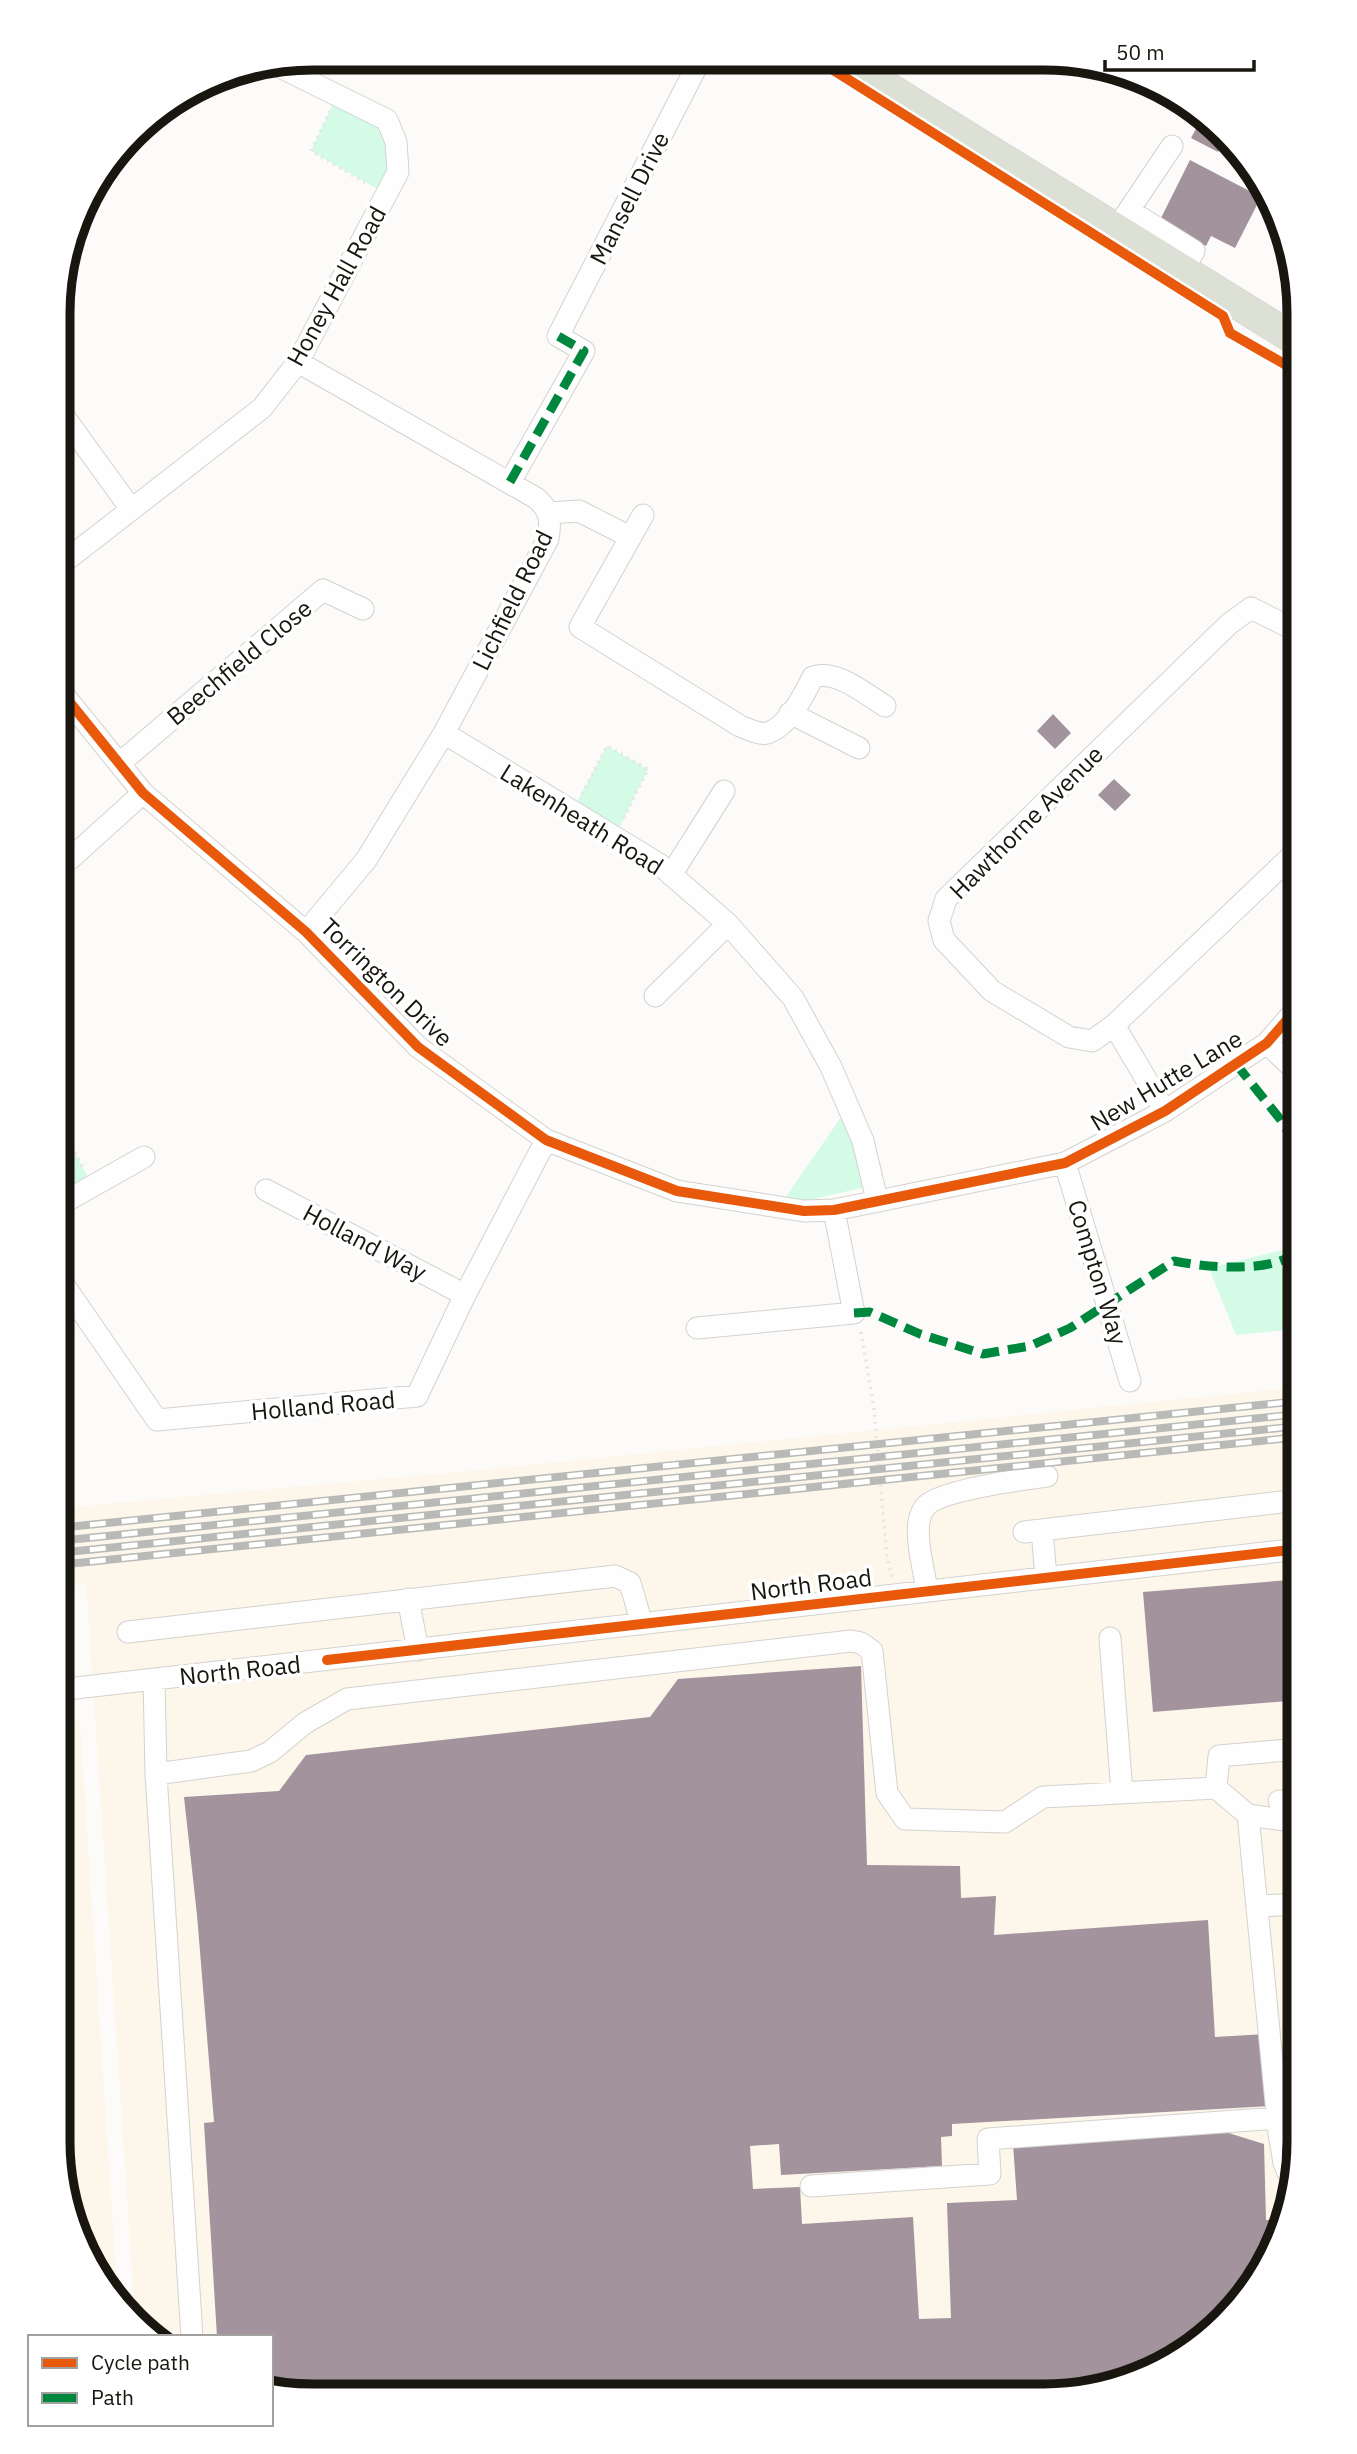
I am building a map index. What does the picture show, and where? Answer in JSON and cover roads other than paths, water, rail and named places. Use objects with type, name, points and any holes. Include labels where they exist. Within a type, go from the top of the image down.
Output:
[{"type":"highway","points":[[861,70],[1123,221],[1182,272],[1287,335]]},
{"type":"street","name":"Mansell Drive","points":[[510,482],[584,351],[558,336],[696,70]]},
{"type":"street","name":"Honey Hall Road","points":[[70,557],[262,408],[298,362],[398,173],[396,142],[387,120],[290,72]]},
{"type":"street","points":[[1123,221],[1172,146]]},
{"type":"street","name":"Lichfield Road","points":[[298,362],[536,498],[549,513],[551,523],[548,539],[444,733],[366,860],[306,932]]},
{"type":"street","points":[[70,425],[131,509]]},
{"type":"street","points":[[549,513],[579,511],[630,537]]},
{"type":"street","points":[[643,514],[580,627],[740,726],[766,733],[782,724],[813,677],[826,674],[885,706]]},
{"type":"street","name":"Beechfield Close","points":[[120,763],[323,590],[363,609]]},
{"type":"street","name":"Hawthorne Avenue","points":[[1114,1024],[1093,1041],[1069,1037],[992,991],[944,940],[939,921],[946,899],[1229,624],[1251,608],[1287,626]]},
{"type":"street","name":"Torrington Drive","points":[[70,701],[143,793],[306,932],[418,1047],[546,1140],[677,1192],[804,1211],[834,1210]]},
{"type":"street","points":[[790,713],[859,748]]},
{"type":"street","name":"Lakenheath Road","points":[[444,733],[615,837],[671,875],[728,925],[793,998],[831,1067],[863,1141],[877,1200]]},
{"type":"street","points":[[671,875],[724,791]]},
{"type":"street","points":[[70,859],[143,793]]},
{"type":"street","points":[[1165,1111],[1114,1024],[1287,861]]},
{"type":"street","points":[[655,996],[728,925]]},
{"type":"street","name":"New Hutte Lane","points":[[834,1210],[1065,1163],[1165,1111],[1267,1043],[1287,1020]]},
{"type":"street","points":[[1267,1043],[1287,1062]]},
{"type":"street","name":"Holland Road","points":[[70,1294],[157,1420],[417,1396],[465,1295],[546,1140]]},
{"type":"street","points":[[70,1199],[144,1157]]},
{"type":"street","name":"Compton Way","points":[[1065,1163],[1130,1381]]},
{"type":"street","name":"Holland Way","points":[[266,1190],[465,1295]]},
{"type":"street","points":[[697,1328],[854,1313],[834,1210]]},
{"type":"street","points":[[927,1591],[919,1544],[919,1519],[925,1506],[935,1500],[995,1484],[1047,1476]]},
{"type":"street","points":[[1046,1578],[1033,1531],[1286,1501]]},
{"type":"street","name":"North Road","points":[[70,1689],[1286,1550]]},
{"type":"street","points":[[128,1632],[615,1576],[630,1583],[642,1624]]},
{"type":"street","points":[[408,1600],[418,1650]]},
{"type":"street","points":[[1110,1638],[1122,1793]]},
{"type":"street","points":[[156,1774],[251,1761],[270,1752],[305,1723],[347,1699],[852,1641],[862,1643],[872,1651],[887,1793],[905,1819],[1005,1822],[1043,1797],[1216,1788],[1248,1815],[1286,1820]]},
{"type":"street","points":[[154,1680],[156,1774],[192,2335]]},
{"type":"street","points":[[1216,1788],[1217,1761],[1223,1754],[1286,1750]]},
{"type":"street","points":[[1248,1815],[1277,2118],[1285,2166]]},
{"type":"street","points":[[1258,1906],[1286,1905]]},
{"type":"street","points":[[811,2186],[990,2174],[988,2139],[1277,2118]]},
{"type":"railway","points":[[70,1527],[1286,1402]]},
{"type":"railway","points":[[70,1540],[1286,1415]]},
{"type":"railway","points":[[70,1552],[1286,1427]]},
{"type":"railway","points":[[70,1564],[1286,1438]]}]
